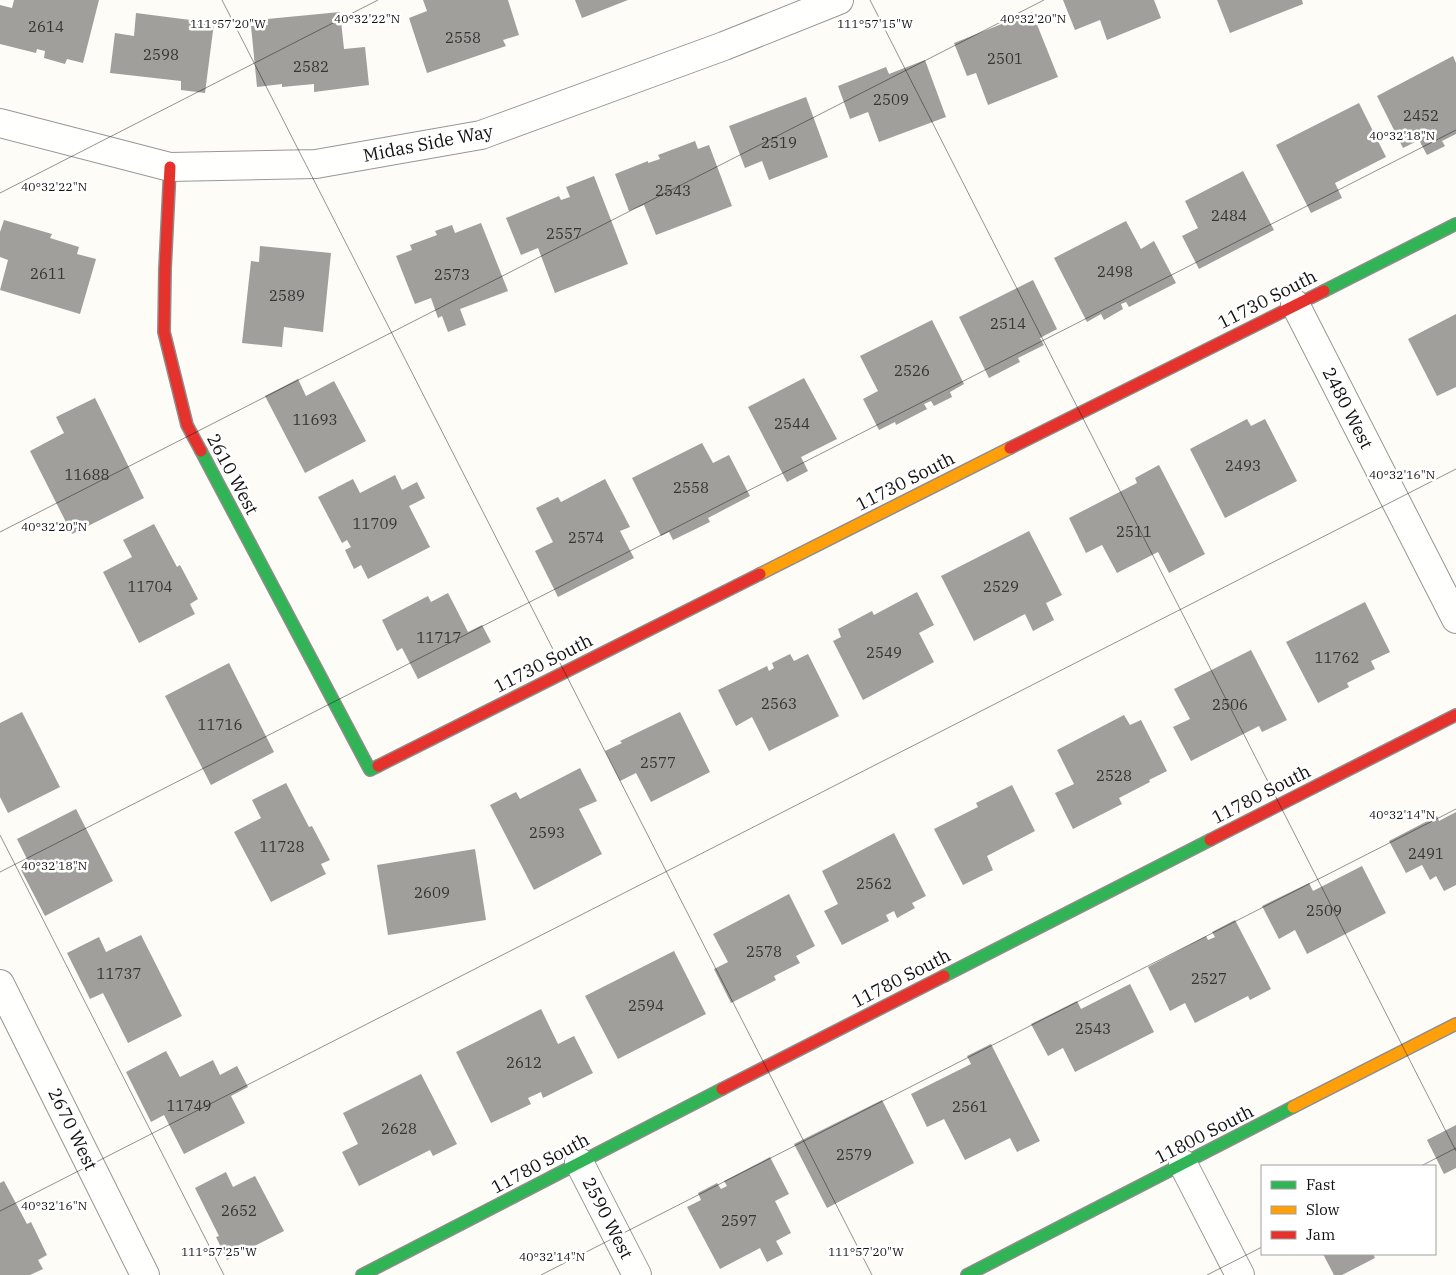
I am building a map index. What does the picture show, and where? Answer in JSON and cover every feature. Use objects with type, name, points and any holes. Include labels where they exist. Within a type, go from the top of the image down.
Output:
[{"type":"street","name":"Midas Side Way","points":[[0,123],[170,167],[316,164],[482,135],[724,46],[839,0]]},
{"type":"street","name":"2610 West","points":[[170,167],[164,332],[186,425],[370,770]]},
{"type":"street","name":"11730 South","points":[[370,770],[1456,224]]},
{"type":"street","name":"2480 West","points":[[1295,304],[1456,619]]},
{"type":"street","name":"11780 South","points":[[362,1275],[579,1162],[1456,715]]},
{"type":"street","name":"2670 West","points":[[0,984],[145,1275]]},
{"type":"street","name":"11800 South","points":[[967,1275],[1456,1024]]},
{"type":"street","name":"2590 West","points":[[579,1162],[637,1275]]},
{"type":"street","points":[[1183,1164],[1240,1275]]},
{"type":"building","points":[[14,0],[99,0],[83,63],[67,59],[65,64],[44,58],[45,51],[37,49],[36,53],[0,44],[0,5],[12,8]]},
{"type":"building","points":[[423,0],[508,0],[519,35],[503,40],[506,46],[427,73],[409,18],[427,11]]},
{"type":"building","points":[[575,0],[628,0],[582,18]]},
{"type":"building","points":[[1063,0],[1154,0],[1161,18],[1107,40],[1100,20],[1075,30]]},
{"type":"building","points":[[1217,0],[1302,0],[1303,4],[1230,33]]},
{"type":"building","points":[[340,12],[344,49],[365,47],[369,85],[314,92],[314,84],[282,87],[282,84],[257,87],[251,26],[268,25],[267,19]]},
{"type":"building","points":[[1032,12],[1058,77],[988,105],[976,73],[967,76],[954,43]]},
{"type":"building","points":[[136,13],[214,23],[205,93],[181,90],[181,81],[110,73],[115,33],[134,36]]},
{"type":"building","points":[[1453,56],[1456,63],[1456,134],[1442,141],[1445,146],[1427,155],[1419,140],[1403,148],[1377,96]]},
{"type":"building","points":[[925,60],[946,117],[879,142],[868,112],[850,119],[838,86],[886,67],[889,74]]},
{"type":"building","points":[[806,97],[828,157],[769,180],[762,161],[745,168],[729,126]]},
{"type":"building","points":[[1359,103],[1386,157],[1335,183],[1342,198],[1311,213],[1276,145]]},
{"type":"building","points":[[695,141],[698,149],[709,145],[732,206],[656,235],[644,205],[629,211],[615,174],[648,161],[648,163],[660,159],[658,155]]},
{"type":"building","points":[[1243,171],[1274,230],[1199,269],[1182,236],[1198,228],[1185,201]]},
{"type":"building","points":[[594,176],[628,264],[555,293],[538,248],[521,255],[506,218],[559,196],[561,200],[570,197],[566,187]]},
{"type":"building","points":[[4,220],[52,234],[50,238],[79,247],[77,254],[96,259],[80,314],[0,290],[8,260],[0,257],[0,232]]},
{"type":"building","points":[[1126,221],[1141,249],[1154,241],[1176,283],[1129,307],[1126,302],[1121,304],[1123,309],[1104,320],[1101,314],[1087,322],[1054,258]]},
{"type":"building","points":[[481,223],[508,291],[460,309],[466,325],[448,332],[442,316],[438,318],[431,298],[415,304],[396,256],[412,250],[410,245],[437,235],[435,231],[452,225],[455,233]]},
{"type":"building","points":[[260,246],[331,253],[323,332],[284,327],[282,347],[242,343],[251,261],[259,262]]},
{"type":"building","points":[[1033,280],[1057,329],[1040,338],[1044,345],[1018,358],[1020,362],[989,378],[959,317]]},
{"type":"building","points":[[1456,314],[1456,387],[1437,396],[1408,339]]},
{"type":"building","points":[[932,320],[964,384],[950,392],[952,397],[934,406],[931,401],[924,404],[927,409],[896,425],[895,422],[879,430],[863,399],[878,391],[860,356]]},
{"type":"building","points":[[804,378],[837,439],[801,457],[808,471],[787,482],[748,407]]},
{"type":"building","points":[[298,379],[306,396],[334,381],[366,441],[305,473],[265,396]]},
{"type":"building","points":[[95,398],[144,498],[72,534],[30,451],[64,433],[56,417]]},
{"type":"building","points":[[1247,419],[1251,426],[1265,419],[1297,481],[1225,518],[1190,449]]},
{"type":"building","points":[[702,443],[713,463],[729,455],[750,496],[708,518],[710,522],[673,540],[669,532],[661,536],[632,478]]},
{"type":"building","points":[[1159,465],[1205,554],[1169,573],[1158,552],[1117,573],[1102,545],[1086,553],[1069,518],[1137,483],[1135,478]]},
{"type":"building","points":[[395,475],[402,490],[417,482],[425,498],[409,506],[430,547],[368,579],[361,565],[354,569],[345,550],[351,547],[347,540],[342,543],[318,497],[353,479],[360,493]]},
{"type":"building","points":[[605,479],[630,527],[620,531],[634,558],[558,597],[535,551],[553,542],[536,508],[558,497],[561,502]]},
{"type":"building","points":[[154,524],[177,567],[180,565],[198,599],[190,604],[195,614],[139,643],[103,572],[132,557],[123,540]]},
{"type":"building","points":[[1029,531],[1062,595],[1046,603],[1054,620],[1033,631],[1025,614],[974,641],[941,576]]},
{"type":"building","points":[[917,592],[934,625],[919,633],[934,662],[863,700],[833,641],[841,637],[838,629],[872,611],[874,615]]},
{"type":"building","points":[[448,593],[468,632],[482,625],[491,642],[418,679],[402,648],[397,651],[382,620],[428,596],[431,602]]},
{"type":"building","points":[[1365,602],[1390,652],[1371,661],[1375,669],[1347,683],[1349,687],[1318,703],[1286,642]]},
{"type":"building","points":[[1251,650],[1287,720],[1262,732],[1259,726],[1191,761],[1173,727],[1190,719],[1174,689]]},
{"type":"building","points":[[790,654],[794,661],[808,654],[839,716],[769,751],[752,717],[736,726],[718,690],[767,666],[769,671],[774,668],[772,663]]},
{"type":"building","points":[[229,663],[274,752],[211,785],[165,696]]},
{"type":"building","points":[[22,712],[60,787],[8,813],[0,797],[0,723]]},
{"type":"building","points":[[680,712],[710,772],[651,802],[636,773],[620,781],[605,751],[622,743],[620,741]]},
{"type":"building","points":[[1124,715],[1130,725],[1141,720],[1167,771],[1119,798],[1122,804],[1073,829],[1055,793],[1074,784],[1057,750]]},
{"type":"building","points":[[580,768],[597,801],[579,809],[602,854],[534,890],[490,805],[516,792],[520,799]]},
{"type":"building","points":[[286,783],[309,827],[312,826],[330,860],[321,864],[326,874],[271,902],[234,832],[261,818],[252,800]]},
{"type":"building","points":[[1012,785],[1035,831],[987,856],[993,870],[963,885],[934,829],[978,807],[976,803]]},
{"type":"building","points":[[76,809],[113,881],[45,916],[21,870],[30,865],[17,839]]},
{"type":"building","points":[[1456,812],[1456,885],[1444,891],[1436,876],[1430,880],[1422,865],[1406,873],[1389,841],[1437,816],[1439,821]]},
{"type":"building","points":[[894,833],[926,896],[912,903],[915,908],[897,918],[894,911],[886,915],[889,921],[842,945],[824,911],[838,904],[822,871]]},
{"type":"building","points":[[475,849],[486,920],[388,935],[377,865]]},
{"type":"building","points":[[1362,866],[1386,913],[1307,954],[1295,930],[1279,939],[1262,906],[1309,883],[1313,891]]},
{"type":"building","points":[[789,894],[815,946],[796,956],[800,963],[774,976],[776,980],[731,1003],[714,969],[728,962],[713,934]]},
{"type":"building","points":[[1235,920],[1271,989],[1250,1000],[1248,996],[1195,1023],[1185,1003],[1170,1011],[1148,967],[1206,936],[1208,940],[1215,937],[1212,932]]},
{"type":"building","points":[[141,935],[182,1016],[128,1043],[103,993],[90,999],[67,953],[99,937],[106,952]]},
{"type":"building","points":[[674,951],[706,1014],[618,1059],[585,996]]},
{"type":"building","points":[[1130,984],[1154,1032],[1075,1072],[1063,1048],[1048,1056],[1031,1024],[1077,1001],[1081,1009]]},
{"type":"building","points":[[541,1009],[558,1044],[574,1036],[593,1073],[543,1098],[541,1092],[528,1098],[531,1104],[491,1123],[456,1052]]},
{"type":"building","points":[[991,1044],[1040,1141],[1017,1152],[1010,1138],[965,1160],[944,1119],[927,1127],[911,1094],[971,1064],[967,1056]]},
{"type":"building","points":[[166,1051],[180,1077],[213,1060],[220,1075],[237,1066],[248,1087],[231,1096],[245,1123],[184,1154],[164,1115],[151,1122],[126,1072]]},
{"type":"building","points":[[421,1074],[457,1144],[433,1156],[430,1150],[359,1186],[342,1152],[358,1144],[343,1113]]},
{"type":"building","points":[[882,1100],[914,1163],[827,1208],[794,1144]]},
{"type":"building","points":[[1456,1125],[1456,1168],[1444,1174],[1427,1140]]},
{"type":"building","points":[[770,1157],[789,1194],[775,1201],[791,1233],[776,1241],[783,1254],[767,1262],[760,1248],[720,1269],[687,1207],[701,1200],[698,1193],[717,1183],[721,1189],[727,1186],[724,1181]]},
{"type":"building","points":[[226,1172],[233,1187],[255,1176],[284,1231],[227,1260],[216,1237],[219,1236],[195,1188]]},
{"type":"building","points":[[4,1181],[27,1224],[31,1222],[47,1255],[38,1260],[43,1269],[30,1275],[0,1275],[0,1183]]},
{"type":"building","points":[[1324,1255],[1374,1255],[1375,1258],[1342,1275],[1334,1275]]},
{"type":"traffic: fast","points":[[1324,291],[1456,224]]},
{"type":"traffic: fast","points":[[201,451],[370,770],[378,766]]},
{"type":"traffic: fast","points":[[944,976],[1210,840]]},
{"type":"traffic: fast","points":[[362,1275],[722,1089]]},
{"type":"traffic: fast","points":[[967,1275],[1293,1107]]},
{"type":"traffic: slow","points":[[760,574],[1010,448]]},
{"type":"traffic: slow","points":[[1293,1107],[1456,1024]]},
{"type":"traffic: jam","points":[[170,167],[164,332],[187,425],[201,451]]},
{"type":"traffic: jam","points":[[1010,448],[1324,291]]},
{"type":"traffic: jam","points":[[378,766],[760,574]]},
{"type":"traffic: jam","points":[[1210,840],[1456,715]]},
{"type":"traffic: jam","points":[[722,1089],[944,976]]}]
